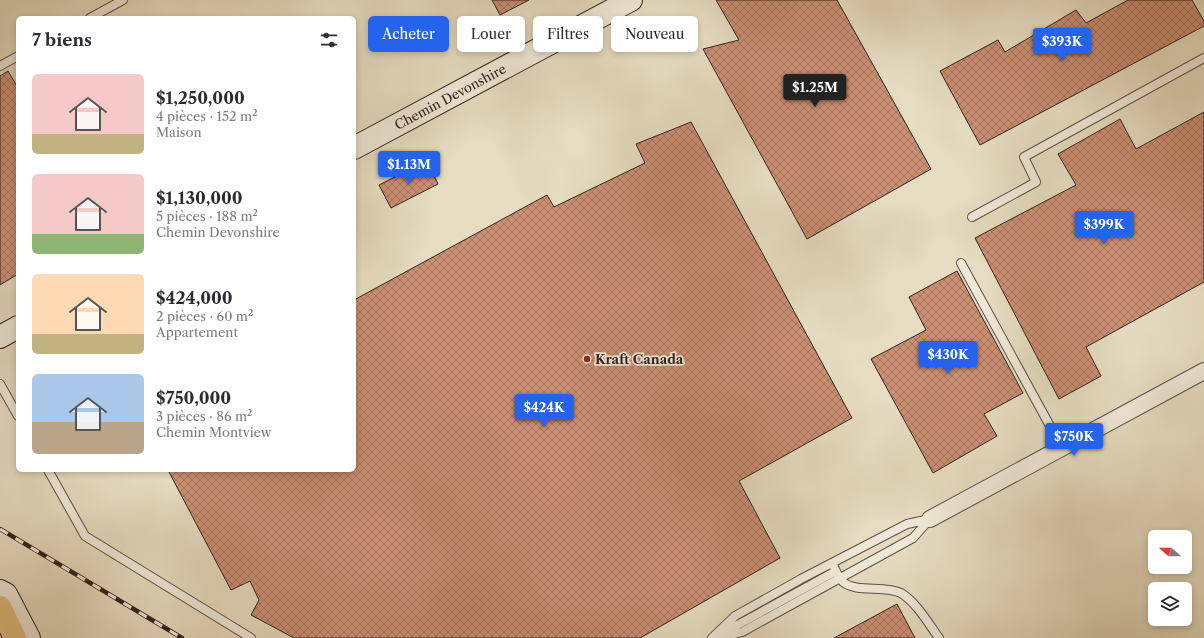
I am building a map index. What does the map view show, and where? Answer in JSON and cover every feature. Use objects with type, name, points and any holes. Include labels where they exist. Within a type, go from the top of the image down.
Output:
[{"type":"main road","points":[[1,594],[15,638]]},
{"type":"street","name":"Chemin Devonshire","points":[[356,147],[632,0]]},
{"type":"street","points":[[0,337],[16,328]]},
{"type":"street","points":[[930,519],[1204,371]]},
{"type":"street","points":[[1,594],[29,638]]},
{"type":"lane","points":[[94,16],[124,0]]},
{"type":"lane","points":[[0,66],[16,57]]},
{"type":"lane","points":[[972,217],[1036,182],[1024,157],[1204,58]]},
{"type":"lane","points":[[961,263],[1062,448]]},
{"type":"lane","points":[[0,384],[16,412]]},
{"type":"lane","points":[[49,472],[85,536],[251,638]]},
{"type":"lane","points":[[713,638],[735,616],[834,567],[907,524],[930,519]]},
{"type":"lane","points":[[720,638],[742,632],[913,538],[930,519]]},
{"type":"lane","points":[[834,567],[840,579],[846,584],[900,593],[916,608],[939,638]]},
{"type":"building","points":[[492,0],[529,0],[500,15]]},
{"type":"building","points":[[716,0],[837,0],[931,169],[807,239],[703,49],[739,40]]},
{"type":"building","points":[[1128,0],[1192,0],[1204,21],[1204,26],[980,145],[940,71],[998,40],[1005,52],[1076,10],[1086,23]]},
{"type":"building","points":[[8,71],[16,85],[16,275],[0,285],[0,76]]},
{"type":"building","points":[[1204,112],[1204,282],[1086,347],[1101,376],[1059,399],[975,238],[1076,185],[1058,154],[1120,119],[1136,149]]},
{"type":"building","name":"Kraft Canada","points":[[691,122],[852,418],[739,481],[780,558],[640,638],[294,638],[251,615],[259,600],[250,581],[231,590],[169,472],[356,472],[356,299],[547,195],[554,207],[645,163],[636,144]]},
{"type":"building","points":[[427,161],[438,184],[391,208],[379,185]]},
{"type":"building","points":[[957,271],[1023,393],[984,414],[997,436],[933,473],[871,359],[926,330],[909,297]]},
{"type":"building","points":[[897,604],[915,638],[834,638]]},
{"type":"railway","points":[[0,529],[182,638]]},
{"type":"place","name":"Kraft Canada","points":[[587,359]]}]
